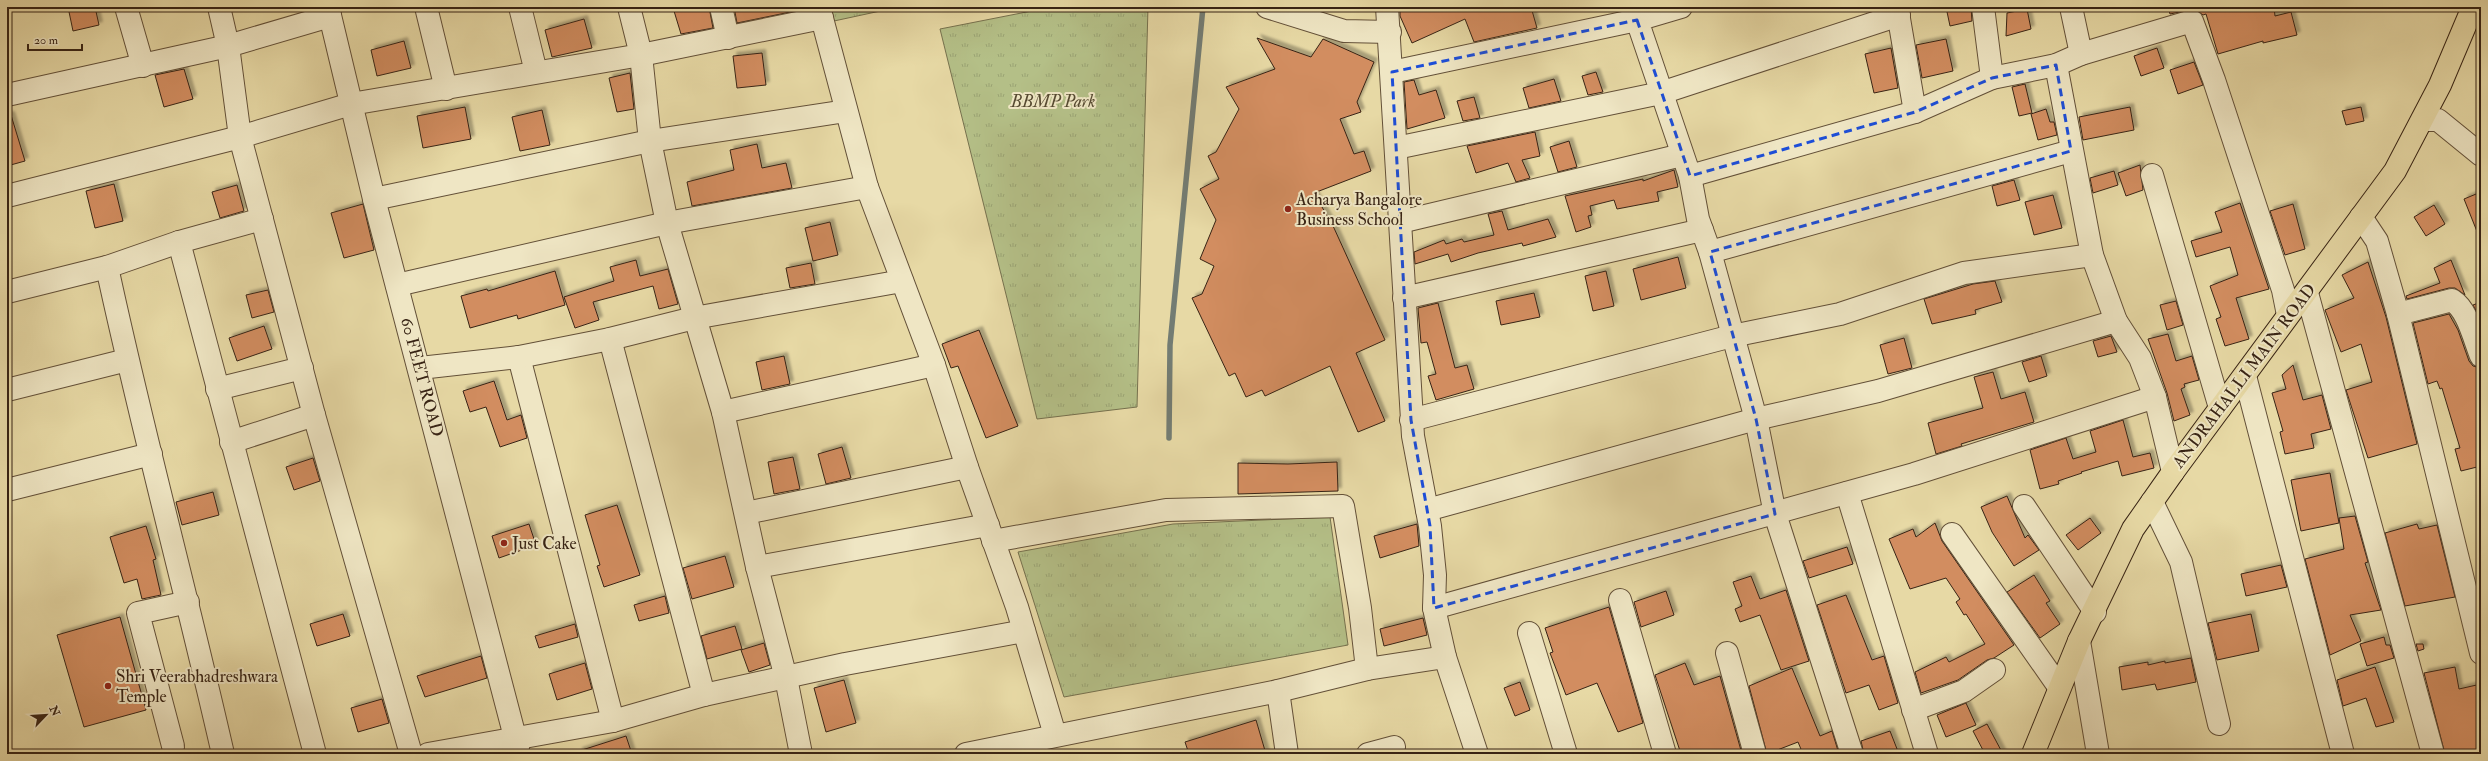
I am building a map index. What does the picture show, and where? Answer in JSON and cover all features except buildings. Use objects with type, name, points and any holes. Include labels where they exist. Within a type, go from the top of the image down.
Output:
[{"type":"main road","name":"ANDRAHALLI MAIN ROAD","points":[[2033,754],[2079,641],[2095,612],[2133,530],[2173,472],[2245,376],[2288,315],[2307,293],[2396,170],[2423,120],[2473,7]]},
{"type":"street","points":[[126,7],[143,66]]},
{"type":"street","points":[[219,7],[228,46],[240,137],[314,415],[411,754]]},
{"type":"street","points":[[426,7],[446,89]]},
{"type":"street","points":[[520,7],[536,72]]},
{"type":"street","points":[[629,7],[641,55],[650,141],[667,223],[723,412],[757,567],[786,678],[801,754]]},
{"type":"street","points":[[721,7],[728,38]]},
{"type":"street","points":[[1267,7],[1344,32],[1390,32]]},
{"type":"street","points":[[1387,7],[1390,32],[1411,420],[1428,510],[1435,575],[1434,608],[1445,657],[1476,754]]},
{"type":"street","points":[[1392,72],[1638,20],[1681,7]]},
{"type":"street","points":[[1983,7],[1992,78]]},
{"type":"street","points":[[2071,7],[2081,54]]},
{"type":"street","points":[[7,95],[228,46],[329,11]]},
{"type":"street","name":"60 FEET ROAD","points":[[329,11],[374,199],[420,368],[518,748]]},
{"type":"street","points":[[1396,148],[1661,93],[1898,11],[1915,112]]},
{"type":"street","points":[[7,196],[240,137],[351,104],[641,55],[728,38],[821,12],[866,187],[934,365],[966,467],[991,533],[1024,631],[1055,735]]},
{"type":"street","points":[[1638,20],[1661,93],[1690,176],[1702,230],[1710,252],[1756,419],[1775,514],[1852,754]]},
{"type":"street","points":[[1690,176],[1915,112],[1992,78],[2056,65],[2081,54],[2192,21],[2214,80],[2283,290],[2288,315]]},
{"type":"street","points":[[2056,65],[2092,256],[2116,321],[2140,358],[2155,397],[2173,472]]},
{"type":"street","points":[[374,199],[650,141],[846,111]]},
{"type":"street","points":[[2423,120],[2438,120],[2481,155]]},
{"type":"street","points":[[1710,252],[2071,151]]},
{"type":"street","points":[[1400,222],[1682,155]]},
{"type":"street","points":[[2152,175],[2220,408]]},
{"type":"street","points":[[397,285],[667,223],[866,187]]},
{"type":"street","points":[[2362,217],[2377,241],[2398,314],[2481,653]]},
{"type":"street","points":[[7,292],[107,267],[179,242],[262,219]]},
{"type":"street","points":[[1404,298],[1702,230]]},
{"type":"street","points":[[179,242],[216,389],[314,754]]},
{"type":"street","points":[[1411,420],[1732,336],[1840,314],[1964,272],[2092,256]]},
{"type":"street","points":[[107,267],[127,360],[188,602],[223,754]]},
{"type":"street","points":[[420,368],[519,357],[610,339],[694,318],[902,281]]},
{"type":"street","points":[[2307,293],[2433,754]]},
{"type":"street","points":[[2398,314],[2452,300],[2464,314],[2481,356]]},
{"type":"street","points":[[1428,510],[1756,419],[1878,391],[2116,321]]},
{"type":"street","points":[[610,339],[704,695]]},
{"type":"street","points":[[519,357],[613,721]]},
{"type":"street","points":[[7,390],[127,360]]},
{"type":"street","points":[[723,412],[934,365]]},
{"type":"street","points":[[216,389],[302,368]]},
{"type":"street","points":[[2245,376],[2343,754]]},
{"type":"street","points":[[1434,608],[1847,493],[2155,397]]},
{"type":"street","points":[[231,442],[314,415]]},
{"type":"street","points":[[7,490],[151,454]]},
{"type":"street","points":[[746,513],[966,467]]},
{"type":"street","points":[[1847,493],[1927,754]]},
{"type":"street","points":[[2152,502],[2181,562],[2219,724]]},
{"type":"street","points":[[757,567],[991,533],[1166,510],[1343,506],[1360,608],[1367,669]]},
{"type":"street","points":[[2024,506],[2095,612]]},
{"type":"street","points":[[1952,534],[2059,687]]},
{"type":"street","points":[[1620,600],[1665,754]]},
{"type":"street","points":[[173,746],[138,613],[188,602]]},
{"type":"street","points":[[428,754],[518,748],[704,695],[845,664],[1024,631]]},
{"type":"street","points":[[1529,633],[1566,754]]},
{"type":"street","points":[[2079,641],[2098,754]]},
{"type":"street","points":[[1727,653],[1756,754]]},
{"type":"street","points":[[966,754],[1278,691],[1367,669],[1445,657]]},
{"type":"street","points":[[1913,710],[1964,691],[1994,670]]},
{"type":"street","points":[[1278,691],[1287,754]]},
{"type":"street","points":[[1368,754],[1394,747]]},
{"type":"highlighted area","points":[[1637,20],[1690,176],[1915,112],[1992,78],[2056,65],[2071,151],[1710,252],[1756,419],[1775,514],[1434,608],[1430,526],[1411,420],[1392,72]]},
{"type":"green space","points":[[831,7],[899,7],[834,21]]},
{"type":"green space","name":"BBMP Park","points":[[1052,7],[1148,7],[1137,407],[1037,419],[940,29]]},
{"type":"green space","points":[[1330,517],[1348,645],[1064,697],[1018,552],[1173,524]]},
{"type":"waterway","points":[[1169,438],[1170,345],[1203,7]]},
{"type":"place","name":"Acharya Bangalore Business School","points":[[1288,209]]},
{"type":"place","name":"Just Cake","points":[[504,543]]},
{"type":"place","name":"Shri Veerabhadreshwara Temple","points":[[108,686]]}]
